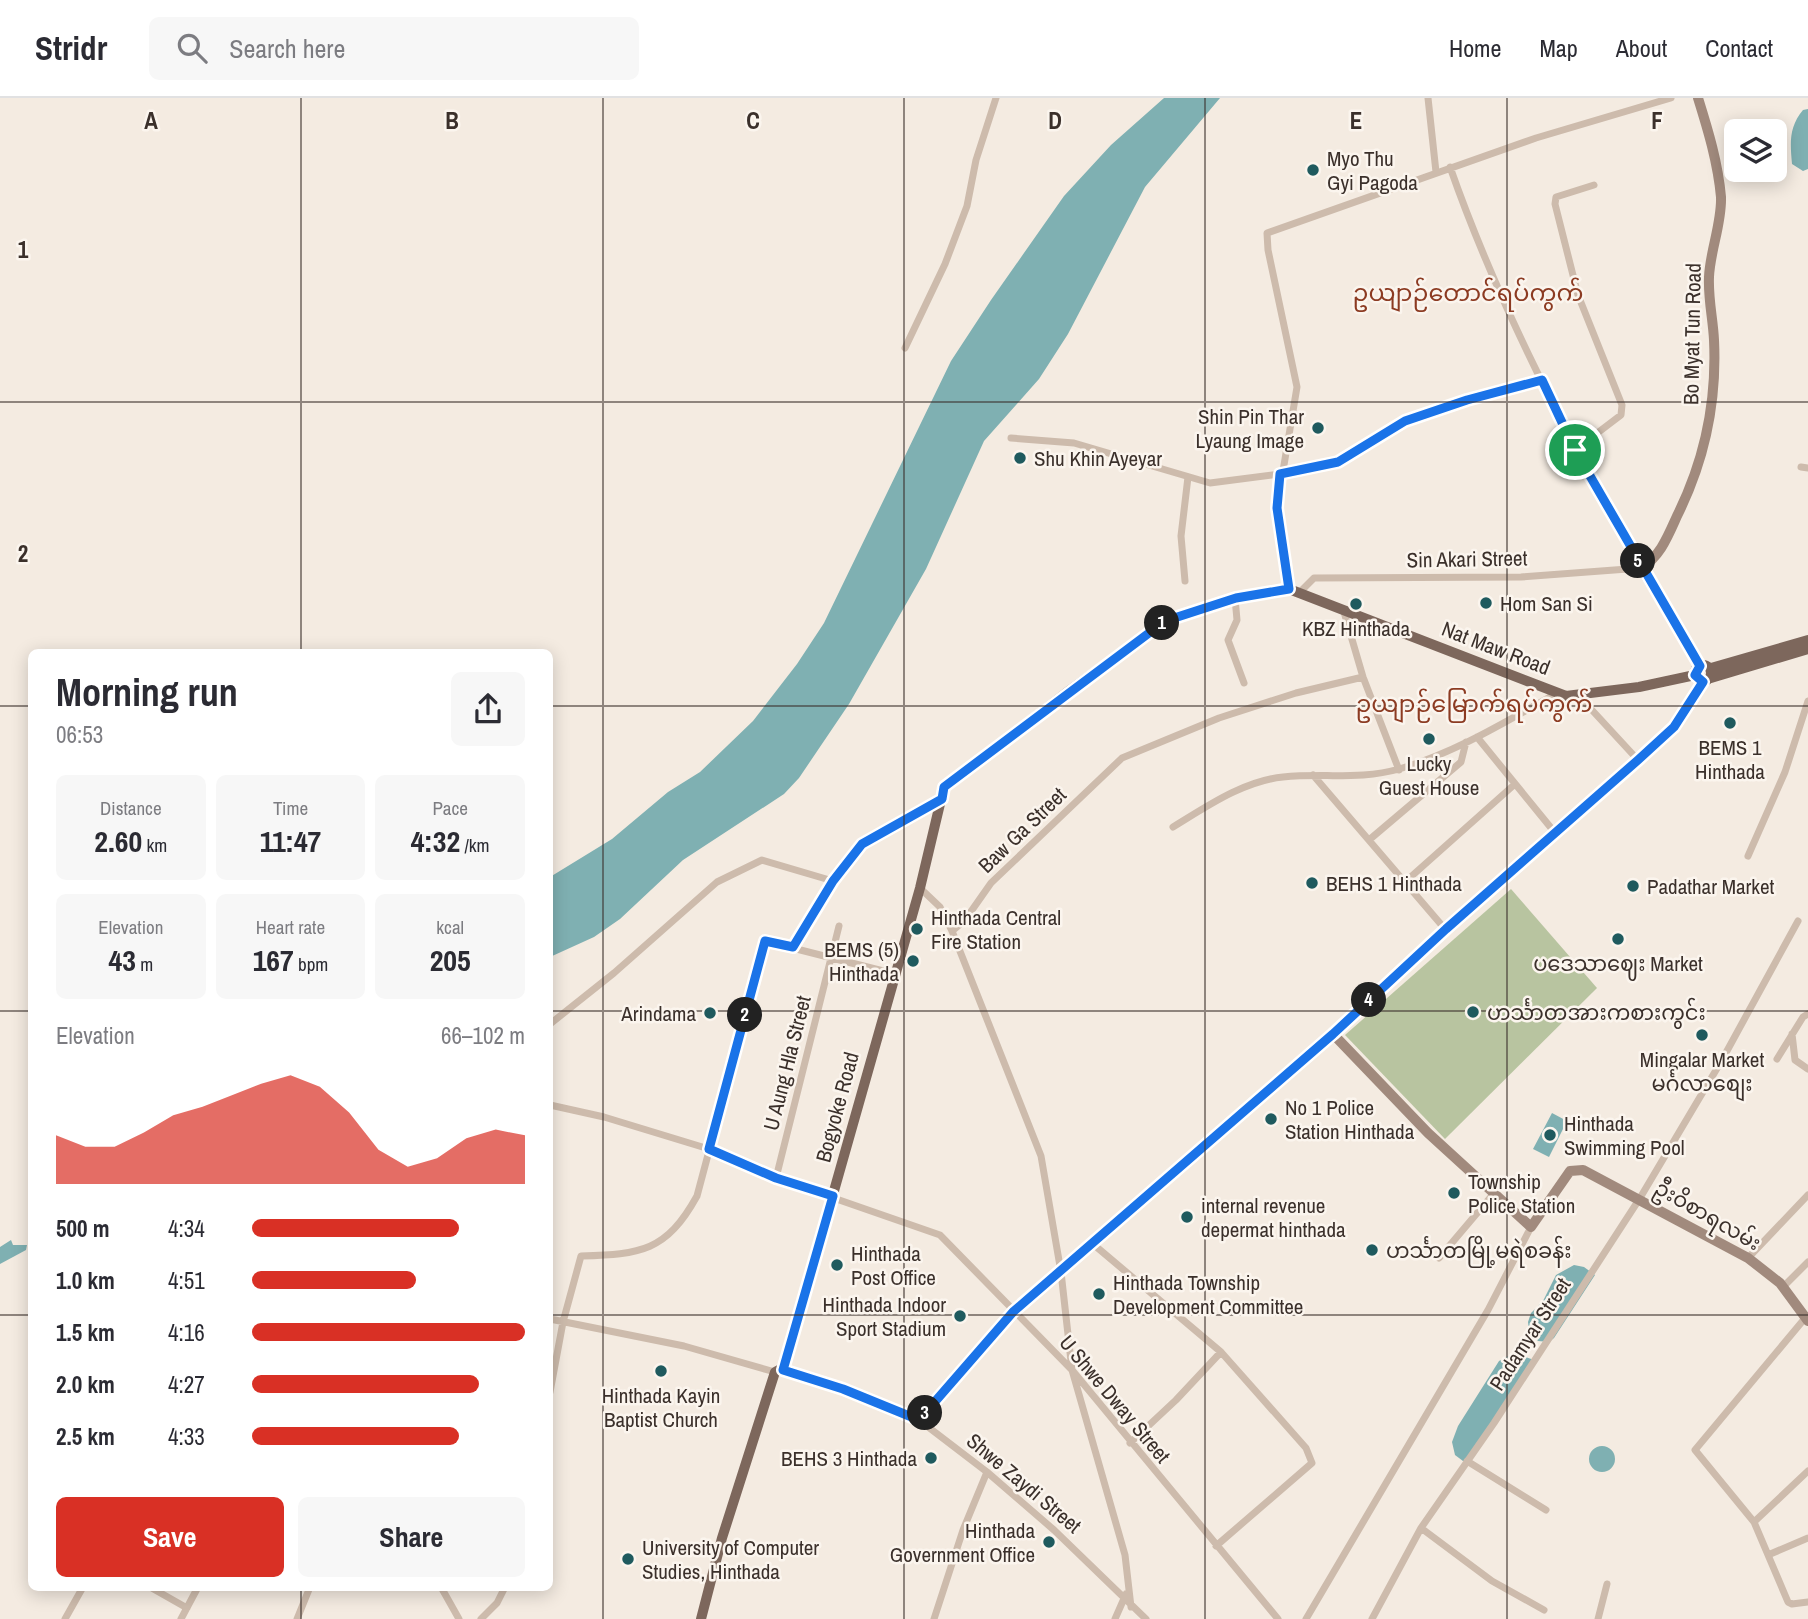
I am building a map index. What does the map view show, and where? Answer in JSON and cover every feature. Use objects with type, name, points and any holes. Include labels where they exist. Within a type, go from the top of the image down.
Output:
[{"type":"main road","points":[[942,799],[944,787],[1165,621],[1236,598],[1294,591]]},
{"type":"main road","name":"Nat Maw Road","points":[[1294,591],[1557,693],[1579,696],[1704,674],[1808,649]]},
{"type":"main road","name":"Nat Maw Road","points":[[1704,674],[1808,640]]},
{"type":"main road","name":"Bogyoke Road","points":[[701,1619],[722,1538],[779,1371],[833,1196],[920,888],[942,799]]},
{"type":"street","points":[[905,348],[962,222],[996,98]]},
{"type":"street","points":[[1428,98],[1436,172]]},
{"type":"street","points":[[1294,591],[1277,508],[1280,474],[1290,438],[1297,387],[1268,250],[1267,233],[1450,167],[1671,98]]},
{"type":"street","name":"Bo Myat Tun Road","points":[[1641,568],[1652,562],[1690,490],[1710,422],[1714,340],[1708,301],[1709,273],[1721,200],[1712,145],[1698,98]]},
{"type":"street","points":[[919,1420],[1013,1312],[1333,1034],[1446,929],[1674,727],[1704,674],[1575,450],[1497,289],[1450,167]]},
{"type":"street","points":[[1575,450],[1621,415],[1622,405],[1578,295],[1555,204],[1556,197],[1561,194],[1594,185]]},
{"type":"street","points":[[1011,438],[1074,443],[1210,482],[1280,474],[1338,462],[1405,421],[1467,400],[1542,380]]},
{"type":"street","points":[[1185,581],[1181,536],[1188,477]]},
{"type":"street","name":"Sin Akari Street","points":[[1294,591],[1314,578],[1521,576],[1641,568]]},
{"type":"street","points":[[1236,598],[1237,620],[1228,640],[1244,683]]},
{"type":"street","points":[[1344,612],[1363,677],[1399,769]]},
{"type":"street","name":"Baw Ga Street","points":[[952,931],[965,920],[991,883],[1122,758],[1219,718],[1296,693],[1363,677]]},
{"type":"street","points":[[1172,827],[1217,800],[1248,786],[1280,777],[1347,777],[1399,769],[1477,737],[1557,693]]},
{"type":"street","points":[[1579,696],[1638,760]]},
{"type":"street","points":[[1748,856],[1782,782],[1808,701]]},
{"type":"street","points":[[1477,737],[1556,834]]},
{"type":"street","points":[[1369,840],[1461,762],[1466,742]]},
{"type":"street","points":[[1313,775],[1446,929]]},
{"type":"street","points":[[1405,882],[1515,784]]},
{"type":"street","points":[[793,947],[833,881],[862,844],[942,799]]},
{"type":"street","points":[[553,1022],[614,973],[718,882],[762,860],[833,881]]},
{"type":"street","points":[[920,888],[940,907],[952,931],[1041,1156],[1061,1272],[1072,1370],[1125,1555],[1131,1607]]},
{"type":"street","name":"Padamyar Street","points":[[1372,1619],[1421,1528],[1640,1198],[1722,1060],[1798,921]]},
{"type":"street","name":"U Aung Hla Street","points":[[776,1178],[839,926]]},
{"type":"street","points":[[553,1376],[563,1322],[581,1256],[629,1255],[651,1247],[668,1235],[685,1217],[697,1196],[765,941],[895,974]]},
{"type":"street","points":[[1777,1059],[1792,1033],[1808,1014]]},
{"type":"street","points":[[1792,1033],[1795,1060],[1808,1069]]},
{"type":"street","points":[[1306,1619],[1488,1310],[1531,1227],[1427,1133],[1333,1034]]},
{"type":"street","name":"U Shwe Dway Street","points":[[553,1106],[604,1117],[709,1149],[776,1178],[940,1235],[1072,1370],[1278,1619]]},
{"type":"street","name":"ဦးဝိစာရလမ်း","points":[[1531,1227],[1570,1171],[1583,1170],[1640,1198],[1748,1258],[1783,1287],[1807,1319]]},
{"type":"street","points":[[1439,1258],[1495,1192]]},
{"type":"street","points":[[1748,1258],[1808,1195]]},
{"type":"street","points":[[1093,1244],[1221,1352],[1306,1448],[1312,1463],[1216,1546]]},
{"type":"street","points":[[1783,1287],[1808,1262]]},
{"type":"street","points":[[1807,1319],[1695,1450],[1754,1522],[1788,1602],[1808,1602]]},
{"type":"street","name":"Shwe Zaydi Street","points":[[553,1320],[684,1346],[779,1371],[843,1389],[919,1420],[987,1472],[1146,1619]]},
{"type":"street","points":[[1130,1443],[1176,1400],[1221,1352]]},
{"type":"street","points":[[1467,1461],[1546,1510]]},
{"type":"street","points":[[1754,1522],[1808,1471]]},
{"type":"street","points":[[934,1619],[963,1530],[987,1472]]},
{"type":"street","points":[[1421,1528],[1492,1581],[1544,1610]]},
{"type":"street","points":[[1768,1555],[1808,1538]]},
{"type":"street","points":[[1115,1619],[1130,1584]]},
{"type":"street","points":[[1598,1619],[1607,1584]]},
{"type":"street","points":[[65,1619],[81,1591]]},
{"type":"street","points":[[157,1591],[187,1608]]},
{"type":"street","points":[[181,1619],[196,1591]]},
{"type":"street","points":[[297,1619],[308,1591]]},
{"type":"street","points":[[442,1591],[459,1619]]},
{"type":"street","points":[[481,1619],[497,1603],[503,1591]]},
{"type":"green space","name":"ဟင်္သာတအားကစားကွင်း","points":[[1511,889],[1597,988],[1445,1139],[1345,1035]]},
{"type":"water","points":[[1164,98],[1220,98],[1145,187],[1068,334],[1039,379],[984,441],[926,569],[849,704],[799,778],[784,794],[683,860],[620,919],[594,937],[553,956],[553,875],[612,839],[668,792],[700,772],[753,721],[797,664],[824,623],[951,361],[1064,196],[1111,145]]},
{"type":"water","points":[[1808,109],[1808,169],[1803,171],[1792,164],[1791,142],[1795,123],[1803,110]]},
{"type":"water","name":"Hinthada Swimming Pool","points":[[1552,1113],[1567,1121],[1549,1157],[1533,1149]]},
{"type":"water","points":[[11,1240],[13,1245],[27,1245],[26,1250],[0,1264],[0,1247]]},
{"type":"water","points":[[1574,1265],[1584,1267],[1595,1275],[1554,1338],[1549,1342],[1538,1341],[1529,1330],[1531,1313],[1543,1301],[1556,1275]]},
{"type":"water","points":[[1514,1353],[1537,1361],[1471,1460],[1463,1461],[1455,1455],[1452,1442],[1458,1426],[1499,1361]]},
{"type":"water","points":[[1602,1446],[1611,1450],[1615,1459],[1611,1468],[1602,1472],[1593,1468],[1589,1459],[1593,1450]]},
{"type":"place","name":"Myo Thu Gyi Pagoda","points":[[1313,170]]},
{"type":"place","name":"Shin Pin Thar Lyaung Image","points":[[1318,428]]},
{"type":"place","name":"Shu Khin Ayeyar","points":[[1020,458]]},
{"type":"place","name":"Hom San Si","points":[[1486,603]]},
{"type":"place","name":"KBZ Hinthada","points":[[1356,604]]},
{"type":"place","name":"BEMS 1 Hinthada","points":[[1730,723]]},
{"type":"place","name":"Lucky Guest House","points":[[1429,739]]},
{"type":"place","name":"BEHS 1 Hinthada","points":[[1312,883]]},
{"type":"place","name":"Padathar Market","points":[[1633,886]]},
{"type":"place","name":"Hinthada Central Fire Station","points":[[917,929]]},
{"type":"place","name":"ပဒေသာဈေး Market","points":[[1618,939]]},
{"type":"place","name":"BEMS (5) Hinthada","points":[[913,961]]},
{"type":"place","name":"ဟင်္သာတအားကစားကွင်း","points":[[1473,1012]]},
{"type":"place","name":"Arindama","points":[[710,1013]]},
{"type":"place","name":"Mingalar Market မင်္ဂလာစျေး","points":[[1702,1035]]},
{"type":"place","name":"No 1 Police Station Hinthada","points":[[1271,1119]]},
{"type":"place","name":"Hinthada Swimming Pool","points":[[1550,1135]]},
{"type":"place","name":"Township Police Station","points":[[1454,1193]]},
{"type":"place","name":"internal revenue depermat hinthada","points":[[1187,1217]]},
{"type":"place","name":"ဟင်္သာတမြို့မရဲစခန်း","points":[[1372,1250]]},
{"type":"place","name":"Hinthada Post Office","points":[[837,1265]]},
{"type":"place","name":"Hinthada Township Development Committee","points":[[1099,1294]]},
{"type":"place","name":"Hinthada Indoor Sport Stadium","points":[[960,1316]]},
{"type":"place","name":"Hinthada Kayin Baptist Church","points":[[661,1371]]},
{"type":"place","name":"BEHS 3 Hinthada","points":[[931,1458]]},
{"type":"place","name":"Hinthada Government Office","points":[[1049,1542]]},
{"type":"place","name":"University of Computer Studies, Hinthada","points":[[628,1559]]},
{"type":"district","name":"ဥယျာဉ်တောင်ရပ်ကွက်","points":[[1468,292]]},
{"type":"district","name":"ဥယျာဉ်မြောက်ရပ်ကွက်","points":[[1474,703]]},
{"type":"route","points":[[1542,380],[1575,450],[1700,666],[1695,675],[1703,682],[1674,727],[1446,929],[1333,1034],[1013,1312],[919,1420],[843,1389],[783,1370],[833,1196],[776,1178],[709,1149],[765,941],[793,947],[833,881],[862,844],[942,799],[944,787],[1165,621],[1236,598],[1289,589],[1277,508],[1280,474],[1338,462],[1405,421],[1467,400],[1542,380]]}]
